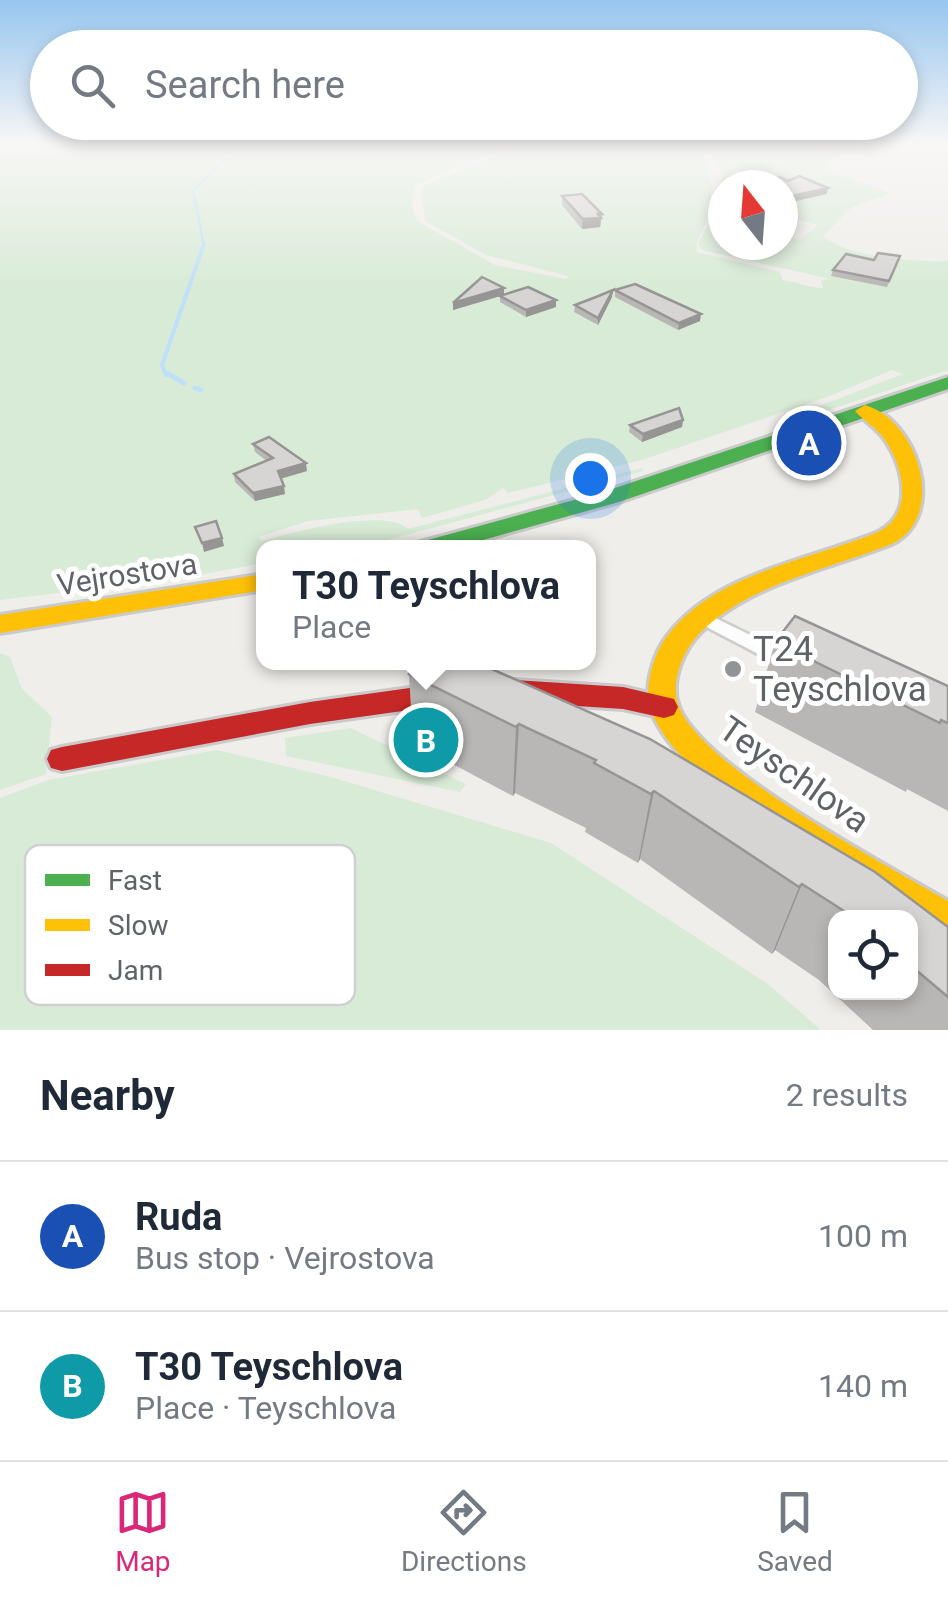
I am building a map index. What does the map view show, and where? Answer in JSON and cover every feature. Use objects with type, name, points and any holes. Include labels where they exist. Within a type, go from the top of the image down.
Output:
[{"type":"street","points":[[455,540],[579,507],[948,383]]},
{"type":"street","points":[[495,689],[622,698],[664,707],[667,660],[699,616],[762,582],[874,542],[902,526],[914,500],[913,481],[898,440],[888,427],[865,411]]},
{"type":"street","name":"Vejrostova","points":[[0,624],[256,583]]},
{"type":"street","points":[[699,616],[809,672]]},
{"type":"street","points":[[62,760],[310,713],[463,692]]},
{"type":"street","name":"Teyschlova","points":[[664,707],[687,744],[734,786],[948,920]]},
{"type":"green space","points":[[0,193],[414,193],[412,206],[417,221],[495,265],[566,279],[569,276],[486,255],[425,221],[422,193],[708,193],[708,212],[697,252],[708,255],[708,260],[730,260],[780,272],[783,280],[823,288],[821,280],[832,279],[747,260],[798,260],[798,240],[818,225],[798,219],[798,193],[891,193],[852,207],[823,236],[865,254],[948,261],[948,370],[817,414],[809,410],[903,374],[892,370],[830,396],[645,459],[508,493],[503,488],[485,500],[422,518],[418,509],[308,521],[259,537],[256,564],[188,577],[0,600]]},
{"type":"green space","points":[[708,226],[708,251],[698,243]]},
{"type":"green space","points":[[642,468],[643,471],[387,540],[266,540],[359,521],[379,520],[408,529]]},
{"type":"green space","points":[[0,653],[10,657],[22,689],[52,717],[46,774],[0,790]]},
{"type":"green space","points":[[351,728],[466,784],[460,792],[286,756],[285,738]]},
{"type":"green space","points":[[217,750],[331,777],[551,843],[768,984],[821,1030],[0,1030],[0,798],[48,780]]},
{"type":"building","points":[[582,194],[602,214],[598,214],[601,218],[583,219],[562,196]]},
{"type":"building","points":[[878,253],[900,256],[889,281],[833,270],[846,254],[874,260]]},
{"type":"building","points":[[482,277],[504,288],[453,303]]},
{"type":"building","points":[[635,284],[701,314],[679,323],[615,290]]},
{"type":"building","points":[[528,287],[556,300],[526,310],[500,296]]},
{"type":"building","points":[[613,290],[598,318],[575,305],[596,297]]},
{"type":"building","points":[[679,408],[683,420],[643,434],[630,425]]},
{"type":"building","points":[[269,437],[306,463],[278,471],[284,486],[253,493],[234,474],[273,458],[253,444]]},
{"type":"building","points":[[216,521],[222,538],[202,543],[195,527]]},
{"type":"building","points":[[795,616],[948,686],[948,723],[940,723],[775,642]]},
{"type":"building","points":[[412,670],[494,670],[650,739],[875,872],[948,927],[948,997],[918,972],[918,910],[843,910],[802,884],[799,887],[654,791],[651,794],[594,763],[596,760],[519,724],[516,727],[409,674]]},
{"type":"waterway","points":[[193,193],[204,245]]},
{"type":"waterway","points":[[166,375],[162,365],[204,245]]},
{"type":"waterway","points":[[165,372],[184,383]]},
{"type":"waterway","points":[[195,388],[201,390]]},
{"type":"traffic: fast","points":[[454,540],[611,497],[948,383]]},
{"type":"traffic: slow","points":[[865,411],[893,436],[909,470],[913,499],[907,521],[886,537],[746,591],[694,623],[676,643],[667,664],[664,705],[682,736],[748,795],[948,920]]},
{"type":"traffic: slow","points":[[0,624],[256,583]]},
{"type":"traffic: jam","points":[[515,691],[623,698],[664,707]]},
{"type":"traffic: jam","points":[[62,759],[310,713],[438,695]]},
{"type":"place","name":"Ruda","points":[[809,443]]},
{"type":"place","name":"T24 Teyschlova","points":[[733,669]]},
{"type":"place","name":"T30 Teyschlova","points":[[426,740]]}]
